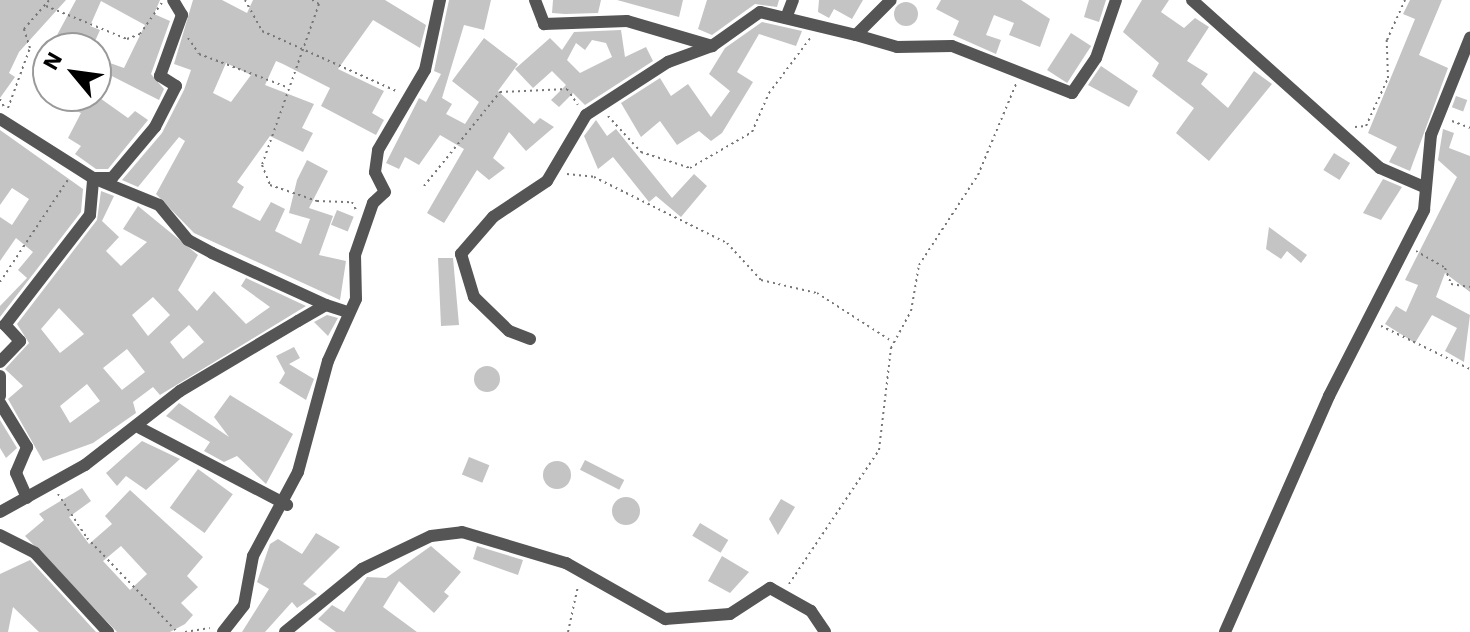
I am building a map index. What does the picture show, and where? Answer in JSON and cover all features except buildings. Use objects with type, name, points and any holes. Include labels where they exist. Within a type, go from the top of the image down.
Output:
[{"type":"street","points":[[93,178],[112,178],[155,127],[176,86],[160,76],[182,15],[173,0]]},
{"type":"street","points":[[221,632],[244,605],[253,556],[287,505],[348,312],[356,299],[355,255],[366,233],[373,203],[385,192],[375,172],[378,150],[425,70],[440,0]]},
{"type":"street","points":[[535,0],[544,24],[627,21],[712,46]]},
{"type":"street","points":[[786,18],[793,0]]},
{"type":"street","points":[[856,35],[891,0]]},
{"type":"street","points":[[530,339],[509,331],[474,297],[461,254],[493,217],[547,181],[586,115],[668,62],[712,46],[760,12],[815,30],[856,35],[897,47],[952,46],[1020,76],[1072,93],[1096,58],[1116,0]]},
{"type":"street","points":[[1192,0],[1380,168],[1424,187]]},
{"type":"street","points":[[1225,632],[1403,245],[1424,210],[1424,187],[1440,116],[1470,38]]},
{"type":"street","points":[[2,118],[93,178],[159,205],[188,240],[326,305],[348,312]]},
{"type":"street","points":[[0,362],[20,341],[5,325],[90,215],[93,178]]},
{"type":"street","points":[[0,512],[140,428],[180,391],[326,305]]},
{"type":"street","points":[[0,376],[0,396]]},
{"type":"street","points":[[0,403],[27,447],[16,473],[27,498]]},
{"type":"street","points":[[140,428],[287,505]]},
{"type":"street","points":[[285,632],[341,582],[431,536],[462,532],[582,573],[665,619],[730,614],[758,593],[784,592],[825,632]]},
{"type":"street","points":[[2,541],[35,553],[108,632]]},
{"type":"path","points":[[2,118],[30,48],[24,29],[49,0]]},
{"type":"path","points":[[46,6],[127,39],[140,34],[164,0]]},
{"type":"path","points":[[245,0],[262,31],[384,88],[413,93]]},
{"type":"path","points":[[312,0],[319,4],[262,165],[270,185],[317,201],[352,202],[366,233]]},
{"type":"path","points":[[1337,129],[1366,126],[1388,78],[1387,40],[1405,0]]},
{"type":"path","points":[[603,103],[641,152],[690,168],[752,132],[769,93],[815,30]]},
{"type":"path","points":[[178,32],[199,54],[288,88]]},
{"type":"path","points":[[784,592],[879,450],[893,342],[911,311],[923,254],[978,175],[1020,76]]},
{"type":"path","points":[[424,186],[512,86],[536,94],[567,89],[586,115]]},
{"type":"path","points":[[1440,116],[1470,128]]},
{"type":"path","points":[[0,282],[78,168]]},
{"type":"path","points":[[547,181],[571,173],[594,177],[727,243],[761,280],[817,293],[893,342]]},
{"type":"path","points":[[1403,245],[1433,258],[1451,284],[1470,287]]},
{"type":"path","points":[[1370,318],[1470,369]]},
{"type":"path","points":[[51,483],[87,538],[177,632]]},
{"type":"path","points":[[568,632],[582,573]]},
{"type":"path","points":[[185,632],[206,625],[221,632]]}]
